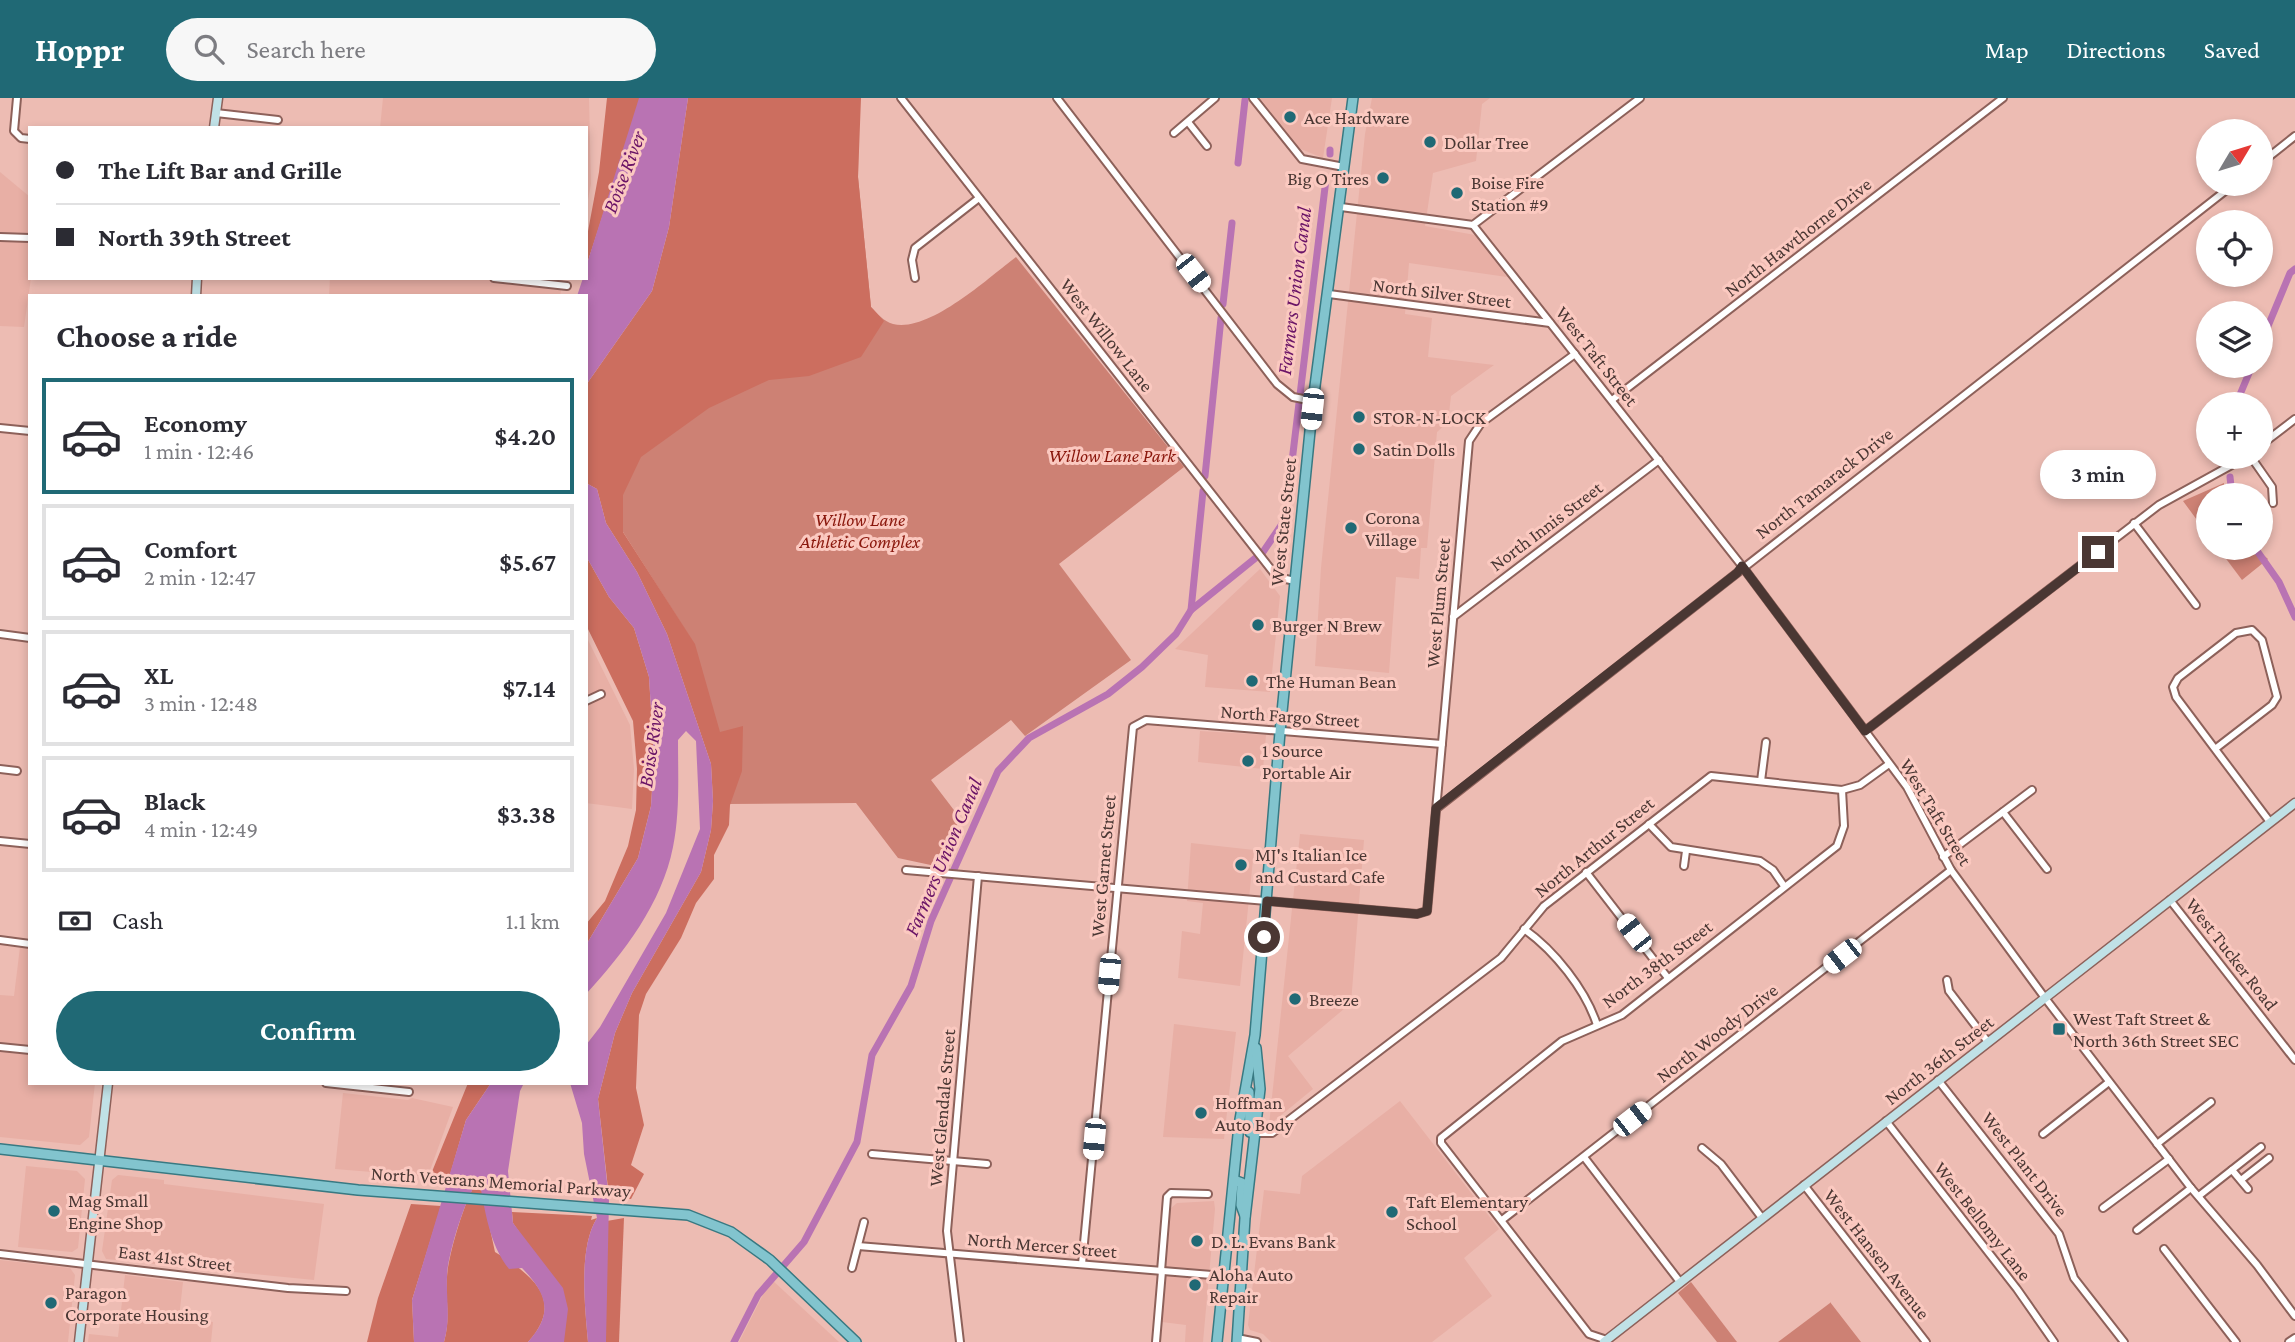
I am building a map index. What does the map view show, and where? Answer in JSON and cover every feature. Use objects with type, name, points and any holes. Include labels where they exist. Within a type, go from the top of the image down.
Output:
[{"type":"main road","name":"West State Street","points":[[1217,1342],[1234,1180],[1255,1035],[1308,400],[1329,294],[1353,98]]},
{"type":"main road","name":"West State Street","points":[[1237,1340],[1245,1218],[1260,1089],[1255,1035]]},
{"type":"main road","name":"West State Street","points":[[1247,1084],[1247,1127],[1250,1132],[1255,1133]]},
{"type":"main road","name":"North Veterans Memorial Parkway","points":[[0,1149],[412,1194],[533,1201],[688,1215],[732,1232],[770,1260],[856,1342]]},
{"type":"main road","name":"West State Street","points":[[1234,1180],[1242,1183],[1241,1205],[1245,1218]]},
{"type":"street","points":[[17,98],[14,131],[21,138],[28,139]]},
{"type":"street","points":[[214,126],[218,98]]},
{"type":"street","name":"West Willow Lane","points":[[901,98],[1277,578],[1294,581]]},
{"type":"street","points":[[1057,98],[1277,384],[1293,397],[1308,400]]},
{"type":"street","points":[[1174,133],[1215,98]]},
{"type":"street","points":[[1253,98],[1302,159],[1344,167]]},
{"type":"street","points":[[1341,207],[1473,225],[1640,98]]},
{"type":"street","name":"North Hawthorne Drive","points":[[1612,400],[2003,98]]},
{"type":"street","points":[[216,113],[278,120]]},
{"type":"street","points":[[1188,122],[1207,146]]},
{"type":"street","points":[[2273,153],[2295,136]]},
{"type":"street","name":"North Tamarack Drive","points":[[1436,808],[1737,573],[1742,566],[2219,196]]},
{"type":"street","points":[[915,278],[912,260],[915,248],[979,198]]},
{"type":"street","name":"West Taft Street","points":[[1473,225],[1742,566],[1923,812],[1943,858],[2045,998],[2191,1188],[2200,1195],[2295,1316]]},
{"type":"street","points":[[0,237],[28,238]]},
{"type":"street","points":[[512,280],[567,286]]},
{"type":"street","name":"North Silver Street","points":[[1329,294],[1550,323]]},
{"type":"street","name":"West Plum Street","points":[[1267,901],[1417,914],[1423,914],[1429,906],[1468,450],[1474,432],[1481,423],[1575,354]]},
{"type":"street","points":[[2273,436],[2295,419]]},
{"type":"street","points":[[0,428],[28,431]]},
{"type":"street","name":"North Innis Street","points":[[1453,617],[1659,460]]},
{"type":"street","points":[[1865,731],[2164,501],[2224,469]]},
{"type":"street","points":[[2134,523],[2196,605]]},
{"type":"street","points":[[2215,749],[2272,705],[2277,697],[2262,640],[2252,630],[2236,633],[2178,678],[2173,687],[2176,697],[2215,749],[2270,822]]},
{"type":"street","points":[[0,635],[28,638]]},
{"type":"street","points":[[588,700],[601,694]]},
{"type":"street","name":"North Fargo Street","points":[[1136,723],[1146,720],[1442,744]]},
{"type":"street","name":"West Garnet Street","points":[[1083,1264],[1131,733],[1136,723]]},
{"type":"street","points":[[1761,781],[1766,742]]},
{"type":"street","points":[[1842,790],[1860,785],[1889,764]]},
{"type":"street","points":[[0,769],[17,771]]},
{"type":"street","name":"North Arthur Street","points":[[1255,1133],[1272,1133],[1501,958],[1544,906],[1711,776],[1842,790]]},
{"type":"street","name":"North 38th Street","points":[[1502,1220],[1441,1143],[1444,1133],[1562,1041],[1622,1015],[1841,840],[1844,825],[1842,790]]},
{"type":"street","points":[[1943,858],[2032,790]]},
{"type":"street","name":"North 36th Street","points":[[1606,1341],[2295,803]]},
{"type":"street","points":[[2003,812],[2047,869]]},
{"type":"street","points":[[1649,824],[1663,842],[1686,851],[1760,861],[1773,870],[1784,886]]},
{"type":"street","points":[[0,841],[28,844]]},
{"type":"street","points":[[1684,866],[1686,851]]},
{"type":"street","points":[[906,870],[1267,901]]},
{"type":"street","name":"North Woody Drive","points":[[1502,1220],[1951,870]]},
{"type":"street","points":[[1587,872],[1668,978]]},
{"type":"street","name":"West Glendale Street","points":[[960,1342],[948,1253],[952,1161],[978,876]]},
{"type":"street","name":"West Tucker Road","points":[[2170,900],[2295,1060]]},
{"type":"street","points":[[1524,929],[1547,949],[1584,997],[1597,1026]]},
{"type":"street","points":[[0,940],[28,944]]},
{"type":"street","points":[[1947,980],[1950,991],[1987,1042]]},
{"type":"street","points":[[0,1047],[28,1051]]},
{"type":"street","name":"West Plant Drive","points":[[1938,1080],[2059,1234],[2074,1278],[2124,1342]]},
{"type":"street","points":[[2043,1134],[2109,1082]]},
{"type":"street","points":[[79,1342],[108,1085]]},
{"type":"street","points":[[344,1085],[409,1092]]},
{"type":"street","points":[[2157,1144],[2211,1102]]},
{"type":"street","name":"West Bellomy Lane","points":[[1886,1121],[2017,1289],[2054,1342]]},
{"type":"street","points":[[2200,1195],[2261,1147]]},
{"type":"street","points":[[1702,1148],[1721,1164],[1762,1218]]},
{"type":"street","points":[[872,1154],[987,1164]]},
{"type":"street","points":[[1584,1157],[1679,1282]]},
{"type":"street","points":[[2241,1180],[2269,1158]]},
{"type":"street","points":[[2103,1208],[2169,1159]]},
{"type":"street","points":[[2232,1170],[2248,1189]]},
{"type":"street","name":"West Hansen Avenue","points":[[1804,1185],[1926,1342]]},
{"type":"street","points":[[2137,1230],[2191,1188]]},
{"type":"street","points":[[1156,1342],[1167,1197],[1171,1193],[1208,1194]]},
{"type":"street","points":[[1502,1220],[1589,1335],[1606,1341]]},
{"type":"street","points":[[852,1268],[864,1222]]},
{"type":"street","name":"North Mercer Street","points":[[858,1246],[1224,1276]]},
{"type":"street","points":[[2164,1249],[2236,1342]]},
{"type":"street","name":"East 41st Street","points":[[0,1254],[288,1288],[346,1291]]},
{"type":"street","points":[[2289,1342],[2295,1338]]},
{"type":"street","points":[[1237,1340],[1256,1342]]},
{"type":"shaded area","points":[[383,98],[589,98],[591,184],[588,200],[588,126],[380,126]]},
{"type":"shaded area","points":[[607,98],[639,98],[588,261],[588,231],[599,172]]},
{"type":"shaded area","points":[[688,98],[861,98],[858,177],[871,307],[884,321],[861,357],[809,376],[769,380],[709,408],[641,457],[623,495],[623,532],[695,644],[720,732],[743,726],[742,771],[730,805],[729,825],[714,855],[714,879],[696,903],[681,938],[646,994],[639,1015],[636,1088],[644,1125],[631,1165],[644,1174],[631,1199],[609,1197],[598,1099],[615,1033],[632,993],[701,872],[711,830],[713,801],[711,764],[667,634],[637,572],[606,523],[597,489],[588,484],[588,382],[652,291],[669,227]]},
{"type":"shaded area","points":[[1260,98],[1332,98],[1323,158],[1298,148]]},
{"type":"shaded area","points":[[1372,98],[1490,98],[1482,104],[1476,161],[1433,173],[1425,226],[1475,235],[1507,277],[1409,263],[1405,314],[1432,318],[1428,357],[1494,365],[1451,396],[1448,422],[1437,432],[1427,548],[1421,548],[1419,579],[1396,577],[1389,673],[1315,666],[1321,568],[1365,134]]},
{"type":"shaded area","points":[[0,172],[28,195],[28,280],[31,280],[24,327],[0,326]]},
{"type":"shaded area","points":[[330,280],[563,280],[560,294],[329,294]]},
{"type":"shaded area","points":[[588,560],[609,597],[634,628],[649,677],[654,758],[651,806],[638,858],[588,942],[588,922],[605,901],[628,846],[636,810],[637,769],[633,721],[588,629]]},
{"type":"shaded area","points":[[1260,569],[1280,596],[1270,692],[1205,687],[1208,655],[1175,649]]},
{"type":"shaded area","points":[[588,640],[630,725],[634,769],[632,809],[588,803]]},
{"type":"shaded area","points":[[1200,731],[1266,735],[1263,769],[1198,762]]},
{"type":"shaded area","points":[[1300,834],[1364,840],[1351,1003],[1288,1056],[1313,1089],[1269,1125]]},
{"type":"shaded area","points":[[1191,843],[1254,850],[1240,986],[1178,978],[1182,931],[1200,934],[1203,903],[1187,901]]},
{"type":"shaded area","points":[[20,947],[28,948],[28,1085],[95,1085],[89,1137],[80,1145],[0,1137],[0,995],[14,996]]},
{"type":"shaded area","points":[[1174,1024],[1236,1032],[1224,1139],[1163,1137]]},
{"type":"shaded area","points":[[467,1085],[490,1085],[466,1120],[447,1185],[427,1184]]},
{"type":"shaded area","points":[[343,1093],[408,1100],[412,1098],[453,1107],[429,1173],[421,1176],[335,1169]]},
{"type":"shaded area","name":"Taft Elementary School","points":[[1400,1101],[1499,1229],[1464,1258],[1492,1296],[1432,1342],[1271,1342],[1263,1334],[1250,1330],[1248,1325],[1264,1190],[1300,1194],[1302,1176]]},
{"type":"shaded area","points":[[26,1166],[77,1171],[85,1179],[78,1248],[72,1252],[18,1247]]},
{"type":"shaded area","points":[[118,1175],[164,1180],[164,1184],[324,1204],[314,1280],[106,1259],[102,1251],[112,1180]]},
{"type":"shaded area","points":[[479,1178],[495,1252],[532,1280],[544,1301],[544,1313],[539,1327],[528,1342],[444,1342],[447,1325],[447,1277],[451,1255],[463,1211]]},
{"type":"shaded area","points":[[1214,1201],[1203,1342],[1185,1342],[1186,1325],[1162,1322],[1170,1209],[1177,1203]]},
{"type":"shaded area","points":[[411,1204],[441,1206],[412,1300],[414,1342],[367,1342],[378,1298]]},
{"type":"shaded area","points":[[512,1212],[592,1216],[591,1220],[597,1218],[587,1245],[585,1261],[588,1342],[564,1342],[530,1248],[513,1223]]},
{"type":"shaded area","points":[[624,1218],[619,1342],[606,1342],[601,1222]]},
{"type":"shaded area","points":[[0,1260],[70,1268],[75,1275],[68,1342],[0,1342]]},
{"type":"shaded area","points":[[125,1275],[183,1282],[179,1318],[213,1322],[211,1342],[88,1342],[89,1334],[118,1337]]},
{"type":"shaded area","points":[[771,1279],[839,1342],[739,1342]]},
{"type":"green space","name":"Willow Lane Athletic Complex","points":[[859,98],[858,177],[871,307],[883,319],[893,324],[907,325],[923,320],[958,302],[1016,257],[1184,467],[1059,564],[1131,660],[1025,736],[1011,720],[931,780],[960,818],[940,867],[898,858],[856,803],[727,804],[693,642],[611,513],[588,428],[588,419]]},
{"type":"green space","points":[[2196,495],[2196,519],[2183,501]]},
{"type":"green space","points":[[2227,560],[2267,560],[2242,580]]},
{"type":"green space","points":[[1691,1282],[1737,1342],[1717,1342],[1678,1293]]},
{"type":"green space","points":[[1830,1303],[1861,1342],[1778,1342]]},
{"type":"water","name":"Boise River","points":[[639,98],[688,98],[669,227],[652,291],[588,382],[588,294],[578,294],[582,280],[588,280],[588,261]]},
{"type":"water","points":[[588,484],[597,489],[606,523],[637,572],[667,634],[711,764],[713,801],[711,830],[701,872],[632,993],[615,1033],[598,1099],[609,1200],[606,1342],[588,1342],[585,1261],[587,1245],[597,1218],[584,1154],[582,1123],[571,1085],[588,1085],[588,1042],[600,1027],[666,913],[700,829],[696,741],[686,731],[678,740],[677,821],[668,868],[640,926],[588,992],[588,942],[638,858],[651,806],[654,758],[649,677],[634,628],[609,597],[588,560]]},
{"type":"water","points":[[490,1085],[523,1085],[508,1171],[513,1223],[563,1288],[568,1309],[564,1342],[528,1342],[542,1322],[542,1295],[522,1268],[509,1269],[502,1259],[489,1226],[479,1179],[463,1212],[450,1255],[444,1342],[414,1342],[412,1300],[466,1120]]},
{"type":"waterway","points":[[1238,163],[1245,100]]},
{"type":"waterway","name":"Farmers Union Canal","points":[[734,1342],[758,1295],[804,1242],[857,1142],[872,1055],[911,986],[931,921],[998,771],[1029,738],[1108,694],[1142,667],[1176,634],[1191,610],[1263,552],[1282,524],[1287,503],[1326,179]]},
{"type":"waterway","points":[[1223,304],[1232,223]]},
{"type":"waterway","points":[[2273,314],[2290,273],[2295,269]]},
{"type":"waterway","points":[[1205,476],[1221,318]]},
{"type":"waterway","points":[[2241,392],[2247,378]]},
{"type":"waterway","points":[[2230,477],[2231,483]]},
{"type":"waterway","points":[[1191,610],[1203,491]]},
{"type":"waterway","points":[[2263,560],[2279,582],[2295,617]]},
{"type":"place","name":"Ace Hardware","points":[[1290,117]]},
{"type":"place","name":"Dollar Tree","points":[[1430,142]]},
{"type":"place","name":"Big O Tires","points":[[1383,178]]},
{"type":"place","name":"Boise Fire Station #9","points":[[1457,193]]},
{"type":"place","name":"STOR-N-LOCK","points":[[1359,417]]},
{"type":"place","name":"Satin Dolls","points":[[1359,449]]},
{"type":"place","name":"Corona Village","points":[[1351,528]]},
{"type":"place","name":"Burger N Brew","points":[[1258,625]]},
{"type":"place","name":"The Human Bean","points":[[1252,681]]},
{"type":"place","name":"1 Source Portable Air","points":[[1248,761]]},
{"type":"place","name":"MJ's Italian Ice and Custard Cafe","points":[[1241,865]]},
{"type":"place","name":"Breeze","points":[[1295,999]]},
{"type":"place","name":"West Taft Street & North 36th Street SEC","points":[[2059,1029]]},
{"type":"place","name":"Hoffman Auto Body","points":[[1201,1113]]},
{"type":"place","name":"Mag Small Engine Shop","points":[[54,1211]]},
{"type":"place","name":"Taft Elementary School","points":[[1392,1212]]},
{"type":"place","name":"D. L. Evans Bank","points":[[1197,1241]]},
{"type":"place","name":"Aloha Auto Repair","points":[[1195,1285]]},
{"type":"place","name":"Paragon Corporate Housing","points":[[51,1303]]},
{"type":"route","points":[[1264,937],[1267,901],[1417,914],[1427,911],[1436,808],[1737,573],[1742,566],[1865,731],[2098,552]]},
{"type":"park label","name":"Willow Lane Park","points":[[1112,455]]}]
